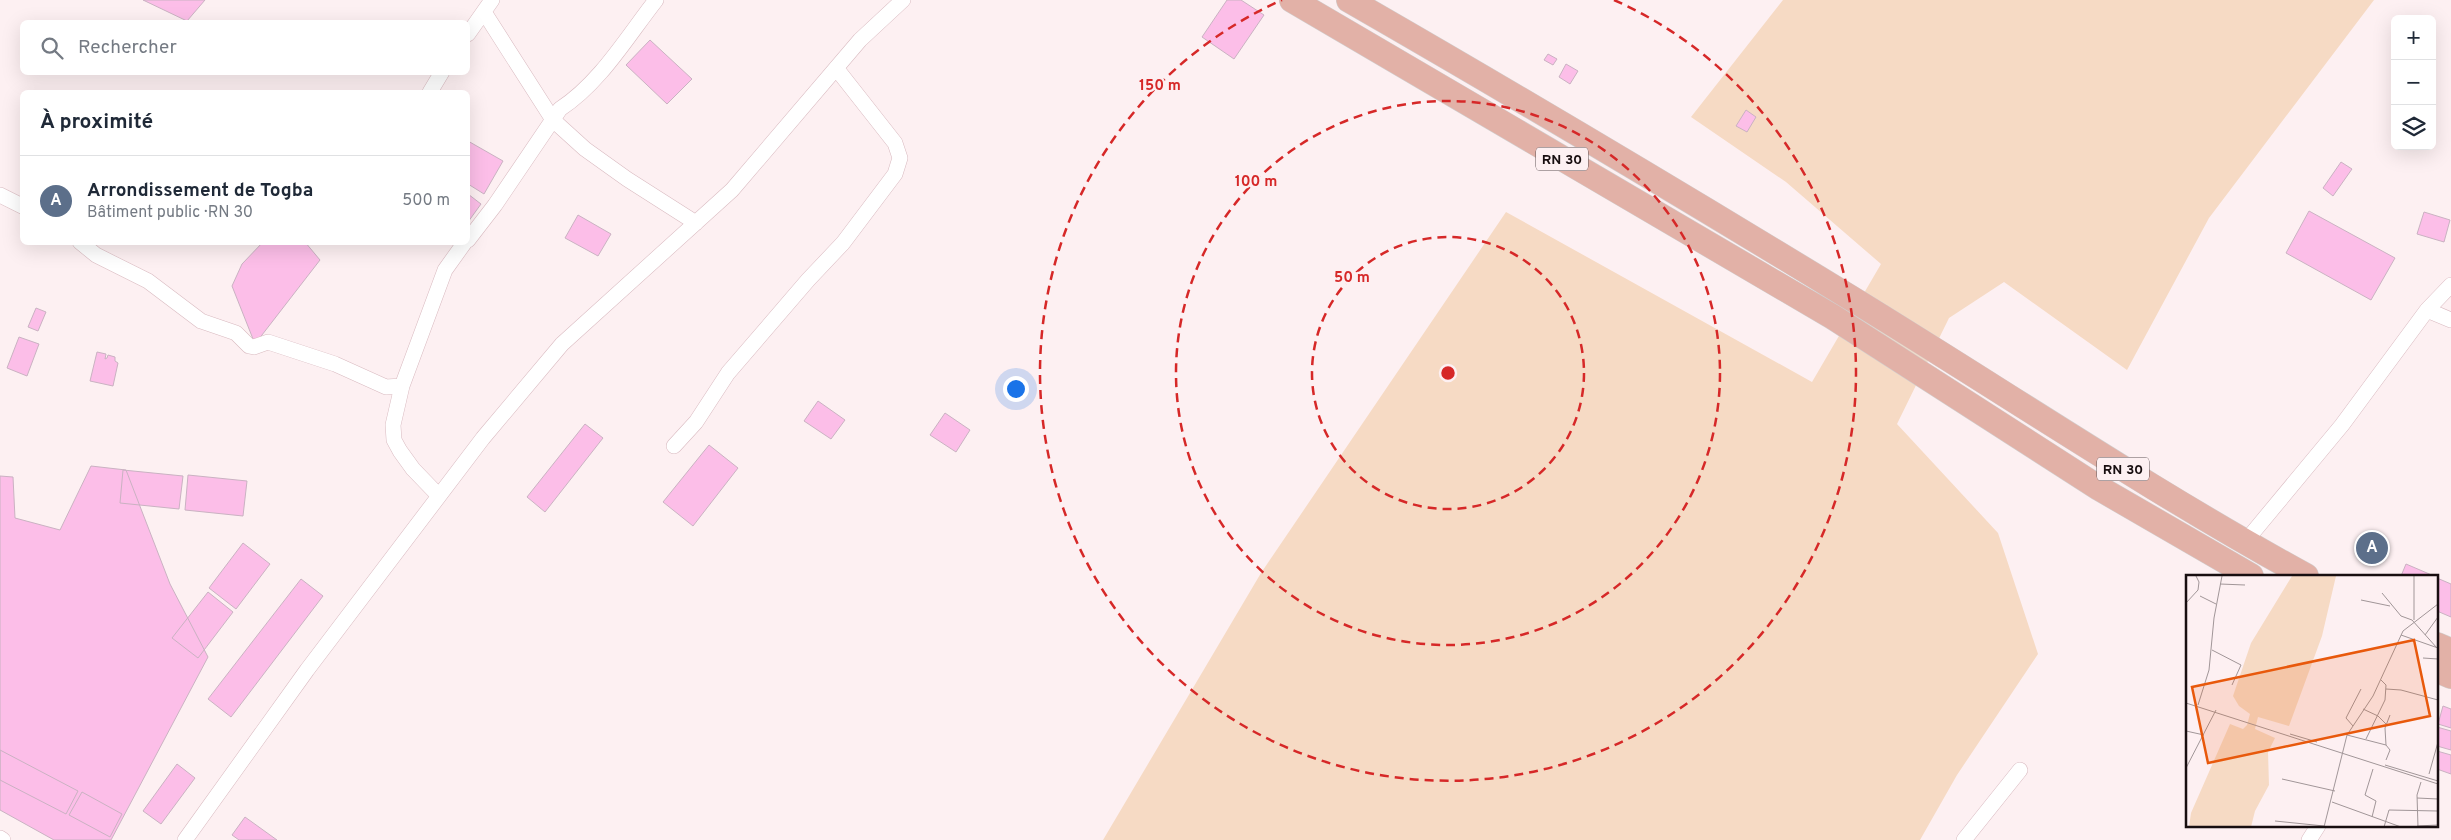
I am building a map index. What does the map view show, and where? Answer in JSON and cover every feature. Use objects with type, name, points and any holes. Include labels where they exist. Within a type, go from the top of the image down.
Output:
[{"type":"main road","name":"RN 30","points":[[1292,0],[1833,317],[1930,377],[2099,488],[2249,575]]},
{"type":"main road","name":"RN 30","points":[[1349,0],[1846,295],[2112,463],[2244,542],[2304,575]]},
{"type":"main road","points":[[2438,645],[2451,651]]},
{"type":"main road","points":[[2438,670],[2451,676]]},
{"type":"street","points":[[470,236],[495,205],[560,109],[572,101],[613,57],[656,0]]},
{"type":"street","points":[[185,840],[307,670],[483,438],[562,344],[732,190],[860,40],[903,0]]},
{"type":"street","points":[[470,31],[488,6],[553,120],[627,179],[696,223]]},
{"type":"street","points":[[674,446],[696,422],[728,373],[808,280],[843,243],[895,174],[900,158],[895,143],[836,68]]},
{"type":"street","points":[[431,90],[440,75]]},
{"type":"street","points":[[0,195],[20,205]]},
{"type":"street","points":[[84,245],[96,255],[148,281],[201,321],[236,333],[248,346],[254,347],[268,342],[335,364],[386,387],[402,386]]},
{"type":"street","points":[[439,496],[413,469],[394,440],[393,425],[402,386],[445,270],[463,245]]},
{"type":"street","points":[[2244,542],[2342,425],[2427,310],[2451,285]]},
{"type":"street","points":[[2427,310],[2451,320]]},
{"type":"street","points":[[1964,840],[2020,770]]},
{"type":"street","points":[[2310,840],[2317,828]]},
{"type":"shaded area","points":[[1783,0],[2374,0],[2209,218],[2127,370],[2004,282],[1949,318],[1897,424],[1998,533],[2038,654],[1957,775],[1920,840],[1103,840],[1261,573],[1506,212],[1812,382],[1881,264],[1786,182],[1691,117]]},
{"type":"building","points":[[143,0],[205,0],[188,20]]},
{"type":"building","points":[[1227,0],[1241,0],[1264,15],[1234,59],[1202,37]]},
{"type":"building","points":[[650,40],[692,79],[667,104],[626,65]]},
{"type":"building","points":[[1548,54],[1557,59],[1553,65],[1544,60]]},
{"type":"building","points":[[1566,64],[1578,71],[1570,84],[1559,77]]},
{"type":"building","points":[[1746,110],[1756,117],[1747,132],[1736,126]]},
{"type":"building","points":[[470,142],[503,161],[484,194],[470,185]]},
{"type":"building","points":[[2341,162],[2352,169],[2333,196],[2323,188]]},
{"type":"building","points":[[470,196],[481,204],[470,219]]},
{"type":"building","points":[[2309,211],[2395,258],[2371,300],[2286,253]]},
{"type":"building","points":[[2424,212],[2450,220],[2444,242],[2417,234]]},
{"type":"building","points":[[578,215],[611,234],[598,256],[565,238]]},
{"type":"building","points":[[260,245],[308,245],[320,260],[255,344],[232,286],[242,264]]},
{"type":"building","points":[[36,308],[46,312],[38,331],[28,327]]},
{"type":"building","points":[[19,337],[39,344],[27,376],[7,368]]},
{"type":"building","points":[[97,352],[106,354],[105,359],[108,355],[115,357],[115,361],[118,363],[113,386],[90,381]]},
{"type":"building","points":[[818,401],[845,420],[831,439],[804,421]]},
{"type":"building","points":[[945,413],[970,430],[956,452],[930,435]]},
{"type":"building","points":[[585,424],[603,438],[545,512],[527,497]]},
{"type":"building","points":[[709,445],[738,468],[693,526],[663,502]]},
{"type":"building","points":[[91,466],[126,470],[170,584],[208,657],[111,840],[54,840],[0,810],[0,476],[13,477],[15,518],[60,530]]},
{"type":"building","points":[[123,470],[183,476],[179,509],[120,503]]},
{"type":"building","points":[[188,475],[247,481],[243,516],[185,510]]},
{"type":"building","points":[[243,543],[270,564],[236,609],[209,588]]},
{"type":"building","points":[[2406,564],[2432,575],[2401,575]]},
{"type":"building","points":[[2438,578],[2451,584],[2451,617],[2438,611]]},
{"type":"building","points":[[301,579],[323,596],[231,717],[208,699]]},
{"type":"building","points":[[208,592],[233,612],[198,658],[172,638]]},
{"type":"building","points":[[2443,706],[2451,709],[2451,728],[2438,724]]},
{"type":"building","points":[[2438,727],[2451,731],[2451,750],[2438,746]]},
{"type":"building","points":[[0,750],[78,791],[66,814],[0,780]]},
{"type":"building","points":[[2438,751],[2451,755],[2451,774],[2438,769]]},
{"type":"building","points":[[177,764],[195,778],[161,824],[143,811]]},
{"type":"building","points":[[82,792],[122,814],[110,837],[69,815]]},
{"type":"building","points":[[245,817],[277,840],[239,840],[232,835]]},
{"type":"place","name":"Arrondissement de Togba","points":[[2372,548]]}]
